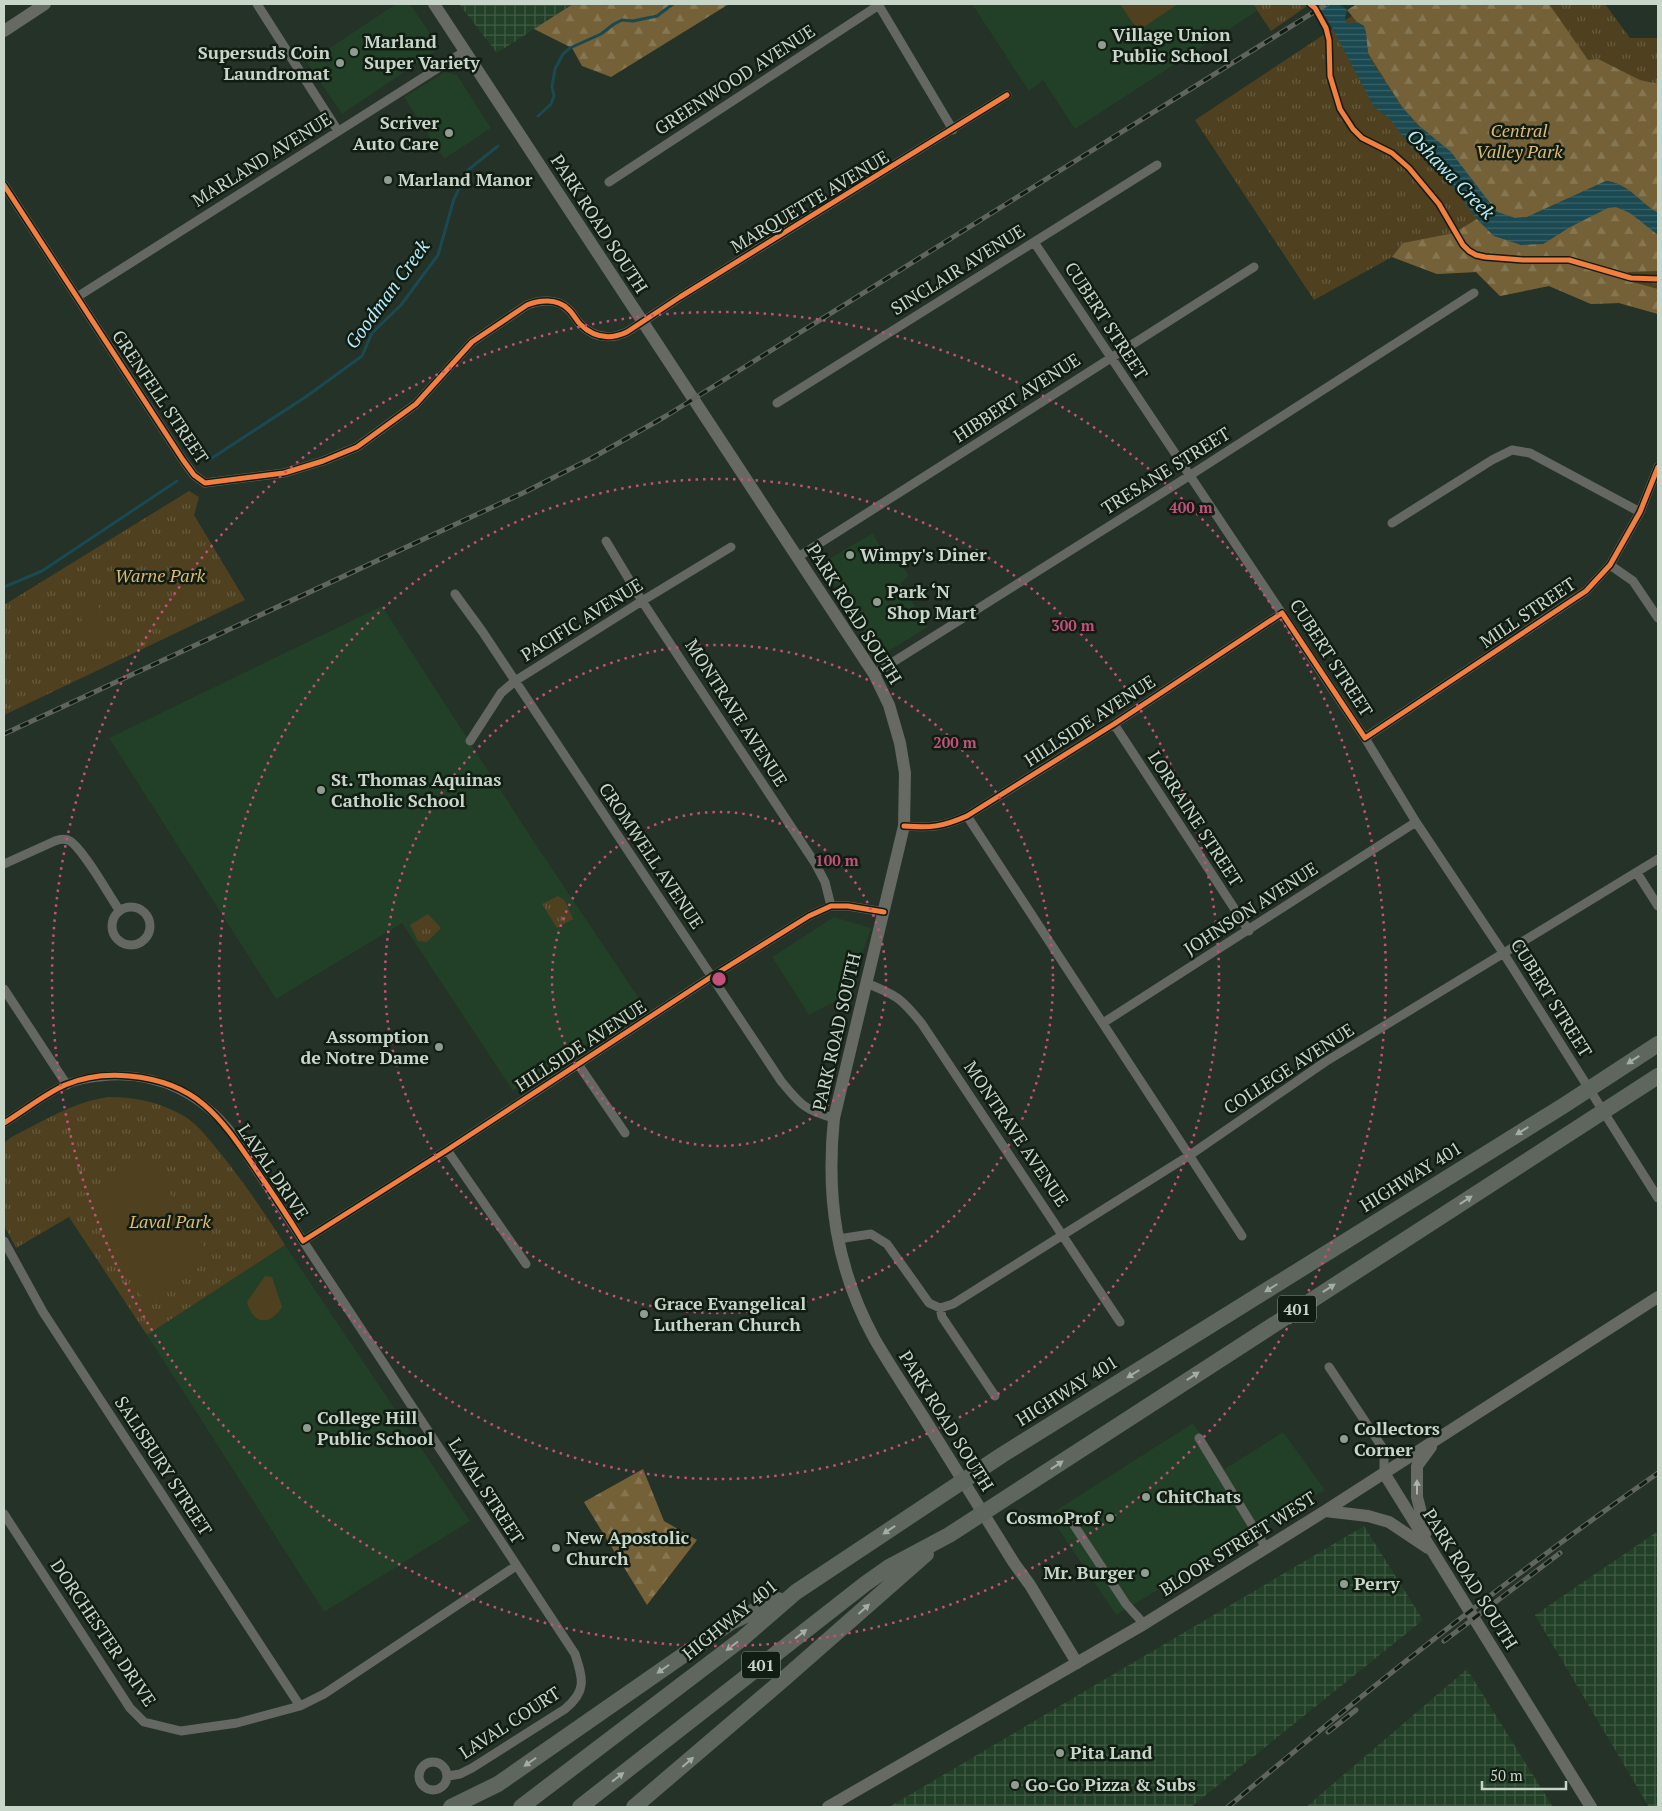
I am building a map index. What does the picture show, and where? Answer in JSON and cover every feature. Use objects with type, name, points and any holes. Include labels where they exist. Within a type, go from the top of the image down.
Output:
[{"type":"highway","name":"HIGHWAY 401","points":[[521,1807],[743,1638],[796,1592],[1002,1455],[1563,1106],[1658,1044]]},
{"type":"highway","name":"401","points":[[580,1807],[889,1567],[949,1535],[1658,1076]]},
{"type":"highway","points":[[634,1807],[949,1535]]},
{"type":"highway","points":[[451,1807],[498,1784],[732,1622],[796,1592]]},
{"type":"main road","points":[[4,31],[46,4]]},
{"type":"main road","name":"PARK ROAD SOUTH","points":[[434,4],[874,674],[891,710],[900,742],[906,788],[904,826],[834,1118],[830,1161],[833,1214],[838,1239],[855,1296],[894,1373],[1014,1564],[1030,1585],[1077,1663]]},
{"type":"main road","name":"BLOOR STREET WEST","points":[[828,1807],[1144,1624],[1325,1511],[1658,1297]]},
{"type":"main road","points":[[1432,1551],[1419,1506],[1417,1466],[1426,1452],[1439,1438]]},
{"type":"main road","name":"PARK ROAD SOUTH","points":[[1384,1473],[1591,1807]]},
{"type":"main road","points":[[1325,1511],[1368,1516],[1389,1522],[1432,1551]]},
{"type":"street","points":[[257,4],[338,131]]},
{"type":"street","points":[[878,4],[953,130]]},
{"type":"street","name":"GREENWOOD AVENUE","points":[[609,182],[878,4]]},
{"type":"street","name":"MARLAND AVENUE","points":[[77,297],[465,51]]},
{"type":"street","name":"MARQUETTE AVENUE","points":[[627,332],[680,297],[1008,95]]},
{"type":"street","name":"SINCLAIR AVENUE","points":[[777,403],[1157,164]]},
{"type":"street","name":"GRENFELL STREET","points":[[4,185],[183,460],[194,475],[205,483],[284,472],[323,461],[357,447],[416,404],[472,342],[534,302],[550,301],[566,307],[581,325],[597,336],[608,338],[627,332]]},
{"type":"street","name":"CUBERT STREET","points":[[1034,242],[1365,738],[1416,822],[1504,954],[1658,1198]]},
{"type":"street","name":"HIBBERT AVENUE","points":[[798,557],[1254,267]]},
{"type":"street","name":"TRESANE STREET","points":[[874,674],[1189,476],[1474,293]]},
{"type":"street","points":[[1392,523],[1492,460],[1512,450],[1530,453],[1640,512]]},
{"type":"street","name":"MILL STREET","points":[[1365,738],[1586,591],[1610,564],[1640,512],[1658,467]]},
{"type":"street","name":"MONTRAVE AVENUE","points":[[606,541],[642,601],[815,864],[824,882],[831,906]]},
{"type":"street","name":"PACIFIC AVENUE","points":[[470,741],[502,693],[515,681],[731,547]]},
{"type":"street","points":[[1610,564],[1632,581],[1658,618]]},
{"type":"street","name":"CROMWELL AVENUE","points":[[455,594],[781,1081],[800,1104],[816,1114],[834,1118]]},
{"type":"street","name":"HILLSIDE AVENUE","points":[[904,826],[924,828],[938,826],[949,824],[967,816],[1114,724],[1282,613]]},
{"type":"street","name":"LORRAINE STREET","points":[[1114,724],[1249,931]]},
{"type":"street","points":[[967,816],[1242,1236]]},
{"type":"street","name":"JOHNSON AVENUE","points":[[1104,1023],[1416,822]]},
{"type":"street","points":[[4,864],[55,841],[69,840],[81,852],[119,910]]},
{"type":"street","name":"COLLEGE AVENUE","points":[[940,1308],[953,1304],[1190,1155],[1325,1062],[1658,859]]},
{"type":"street","points":[[1637,873],[1658,906]]},
{"type":"street","points":[[831,906],[848,906],[884,912]]},
{"type":"street","name":"HILLSIDE AVENUE","points":[[303,1241],[447,1150],[711,977],[789,928],[831,906]]},
{"type":"street","points":[[124,907],[136,907],[146,913],[150,924],[148,935],[144,940],[133,945],[126,945],[116,939],[112,933],[112,920],[119,910],[124,907]]},
{"type":"street","name":"MONTRAVE AVENUE","points":[[866,983],[899,998],[922,1024],[1120,1322]]},
{"type":"street","points":[[4,989],[67,1085]]},
{"type":"street","points":[[578,1064],[624,1133]]},
{"type":"street","name":"LAVAL DRIVE","points":[[4,1124],[67,1085],[86,1079],[121,1076],[140,1077],[158,1081],[187,1093],[211,1110],[222,1122],[303,1241]]},
{"type":"street","points":[[447,1150],[526,1264]]},
{"type":"street","points":[[838,1239],[871,1234],[887,1244],[930,1302],[940,1308],[942,1317],[994,1396]]},
{"type":"street","name":"SALISBURY STREET","points":[[4,1241],[44,1312],[300,1706]]},
{"type":"street","name":"LAVAL STREET","points":[[303,1241],[575,1654],[582,1674],[582,1688]]},
{"type":"street","name":"PARK ROAD SOUTH","points":[[1329,1367],[1384,1450],[1384,1473]]},
{"type":"street","points":[[1199,1438],[1266,1548]]},
{"type":"street","name":"DORCHESTER DRIVE","points":[[4,1514],[130,1708],[144,1722],[181,1731],[237,1723],[300,1706],[324,1694],[516,1566]]},
{"type":"street","points":[[1070,1519],[1126,1604],[1144,1624]]},
{"type":"street","name":"LAVAL COURT","points":[[448,1776],[460,1774],[472,1768],[565,1709],[576,1700],[582,1688]]},
{"type":"shaded area","points":[[396,4],[410,4],[440,48],[342,114],[307,63]]},
{"type":"shaded area","points":[[459,4],[573,4],[497,53]]},
{"type":"shaded area","name":"Village Union Public School","points":[[972,4],[1253,4],[1257,11],[1075,129],[1043,80],[1029,91]]},
{"type":"shaded area","points":[[445,72],[457,75],[491,128],[444,159],[404,97]]},
{"type":"shaded area","points":[[873,533],[889,564],[898,560],[909,576],[900,583],[928,627],[880,656],[822,563]]},
{"type":"shaded area","name":"St. Thomas Aquinas Catholic School","points":[[382,606],[534,842],[645,1007],[513,1091],[402,923],[276,999],[109,738]]},
{"type":"shaded area","points":[[834,917],[871,928],[849,994],[809,1015],[772,957]]},
{"type":"shaded area","name":"College Hill Public School","points":[[285,1245],[470,1521],[324,1612],[147,1335]]},
{"type":"shaded area","points":[[1193,1423],[1225,1469],[1283,1432],[1325,1490],[1116,1615],[1049,1515]]},
{"type":"shaded area","points":[[1364,1526],[1423,1620],[1191,1807],[889,1807]]},
{"type":"shaded area","points":[[1658,1531],[1658,1807],[1649,1807],[1535,1615]]},
{"type":"shaded area","points":[[1467,1669],[1553,1807],[1306,1807]]},
{"type":"green space","points":[[573,4],[729,4],[611,77],[582,66],[572,48],[534,29]]},
{"type":"green space","points":[[1120,4],[1178,4],[1138,31]]},
{"type":"green space","points":[[1253,4],[1310,4],[1271,31]]},
{"type":"green space","points":[[1357,4],[1549,4],[1588,60],[1598,59],[1640,80],[1658,84],[1658,213],[1621,185],[1606,181],[1527,217],[1515,218],[1497,212],[1402,107],[1368,53],[1364,26],[1357,22],[1347,10]]},
{"type":"green space","name":"Central Valley Park","points":[[1370,4],[1605,4],[1630,38],[1658,38],[1658,314],[1619,303],[1591,304],[1549,286],[1500,296],[1476,272],[1437,274],[1392,257],[1314,300],[1195,120]]},
{"type":"green space","points":[[1608,207],[1615,207],[1629,212],[1658,235],[1658,271],[1628,272],[1625,280],[1658,289],[1658,314],[1619,303],[1591,304],[1549,286],[1500,296],[1476,272],[1437,274],[1392,257],[1403,243],[1454,233],[1477,219],[1494,236],[1543,244]]},
{"type":"green space","name":"Warne Park","points":[[189,491],[199,497],[194,515],[245,600],[4,715],[4,605]]},
{"type":"green space","points":[[94,598],[110,630],[91,639],[76,607]]},
{"type":"green space","points":[[558,896],[565,901],[573,919],[557,928],[542,904]]},
{"type":"green space","points":[[428,914],[441,928],[427,942],[418,941],[410,925]]},
{"type":"green space","name":"Laval Park","points":[[108,1097],[138,1099],[157,1104],[175,1111],[195,1124],[238,1176],[285,1245],[147,1335],[69,1217],[16,1248],[4,1225],[4,1143],[10,1138],[69,1108]]},
{"type":"green space","points":[[146,1156],[212,1259],[145,1301],[79,1199]]},
{"type":"green space","points":[[265,1276],[272,1277],[282,1307],[272,1317],[262,1320],[253,1315],[247,1302]]},
{"type":"green space","points":[[643,1469],[664,1521],[697,1540],[647,1605],[584,1502]]},
{"type":"water","name":"Oshawa Creek","points":[[1317,4],[1339,4],[1347,10],[1346,22],[1350,24],[1357,22],[1364,26],[1368,53],[1371,60],[1402,107],[1417,124],[1451,152],[1497,212],[1515,218],[1527,217],[1606,181],[1621,185],[1658,213],[1658,235],[1630,213],[1616,207],[1608,208],[1570,227],[1543,244],[1521,245],[1494,236],[1477,219],[1447,179],[1411,147],[1389,118],[1374,107],[1331,26]]},
{"type":"waterway","name":"Goodman Creek","points":[[538,116],[551,104],[554,96],[552,87],[555,69],[563,54],[570,48],[601,34],[622,20],[633,21],[657,16],[673,4]]},
{"type":"waterway","name":"Goodman Creek","points":[[209,460],[307,396],[362,356],[372,333],[401,305],[438,255],[454,199],[468,170],[498,146]]},
{"type":"waterway","name":"Goodman Creek","points":[[4,587],[42,571],[177,481]]},
{"type":"railway","points":[[4,734],[525,492],[592,458],[666,416],[1327,4]]},
{"type":"railway","points":[[1228,1807],[1332,1720],[1439,1635],[1602,1512],[1658,1473]]},
{"type":"railway","points":[[1444,1641],[1560,1553]]},
{"type":"railway","points":[[1328,1732],[1356,1710]]},
{"type":"cycle path","points":[[1310,4],[1315,8],[1326,28],[1329,40],[1330,76],[1340,109],[1353,129],[1362,138],[1392,153],[1409,168],[1439,204],[1463,245],[1469,251],[1485,257],[1523,260],[1569,260],[1631,278],[1658,279]]},
{"type":"cycle path","points":[[4,185],[183,460],[194,475],[205,483],[284,473],[323,461],[357,447],[416,404],[472,342],[532,303],[542,301],[559,303],[564,305],[585,329],[602,336],[621,335],[1007,95]]},
{"type":"cycle path","points":[[904,826],[936,826],[967,816],[1114,724],[1282,613],[1365,738],[1586,591],[1610,565],[1640,512],[1658,467]]},
{"type":"cycle path","points":[[4,1123],[57,1089],[72,1082],[88,1078],[121,1075],[153,1080],[173,1086],[190,1095],[219,1119],[275,1197],[303,1241],[447,1150],[711,977],[809,916],[831,906],[848,906],[884,912]]},
{"type":"place","name":"Village Union Public School","points":[[1102,45]]},
{"type":"place","name":"Marland Super Variety","points":[[354,52]]},
{"type":"place","name":"Supersuds Coin Laundromat","points":[[340,63]]},
{"type":"place","name":"Scriver Auto Care","points":[[449,133]]},
{"type":"place","name":"Marland Manor","points":[[388,180]]},
{"type":"place","name":"Wimpy's Diner","points":[[850,555]]},
{"type":"place","name":"Park ‘N Shop Mart","points":[[877,602]]},
{"type":"place","name":"St. Thomas Aquinas Catholic School","points":[[321,790]]},
{"type":"place","name":"Assomption de Notre Dame","points":[[439,1047]]},
{"type":"place","name":"Grace Evangelical Lutheran Church","points":[[644,1314]]},
{"type":"place","name":"College Hill Public School","points":[[307,1428]]},
{"type":"place","name":"Collectors Corner","points":[[1344,1439]]},
{"type":"place","name":"ChitChats","points":[[1146,1497]]},
{"type":"place","name":"CosmoProf","points":[[1110,1518]]},
{"type":"place","name":"New Apostolic Church","points":[[556,1548]]},
{"type":"place","name":"Mr. Burger","points":[[1145,1573]]},
{"type":"place","name":"Perry","points":[[1344,1584]]},
{"type":"place","name":"Pita Land","points":[[1060,1753]]},
{"type":"place","name":"Go-Go Pizza & Subs","points":[[1015,1785]]}]
